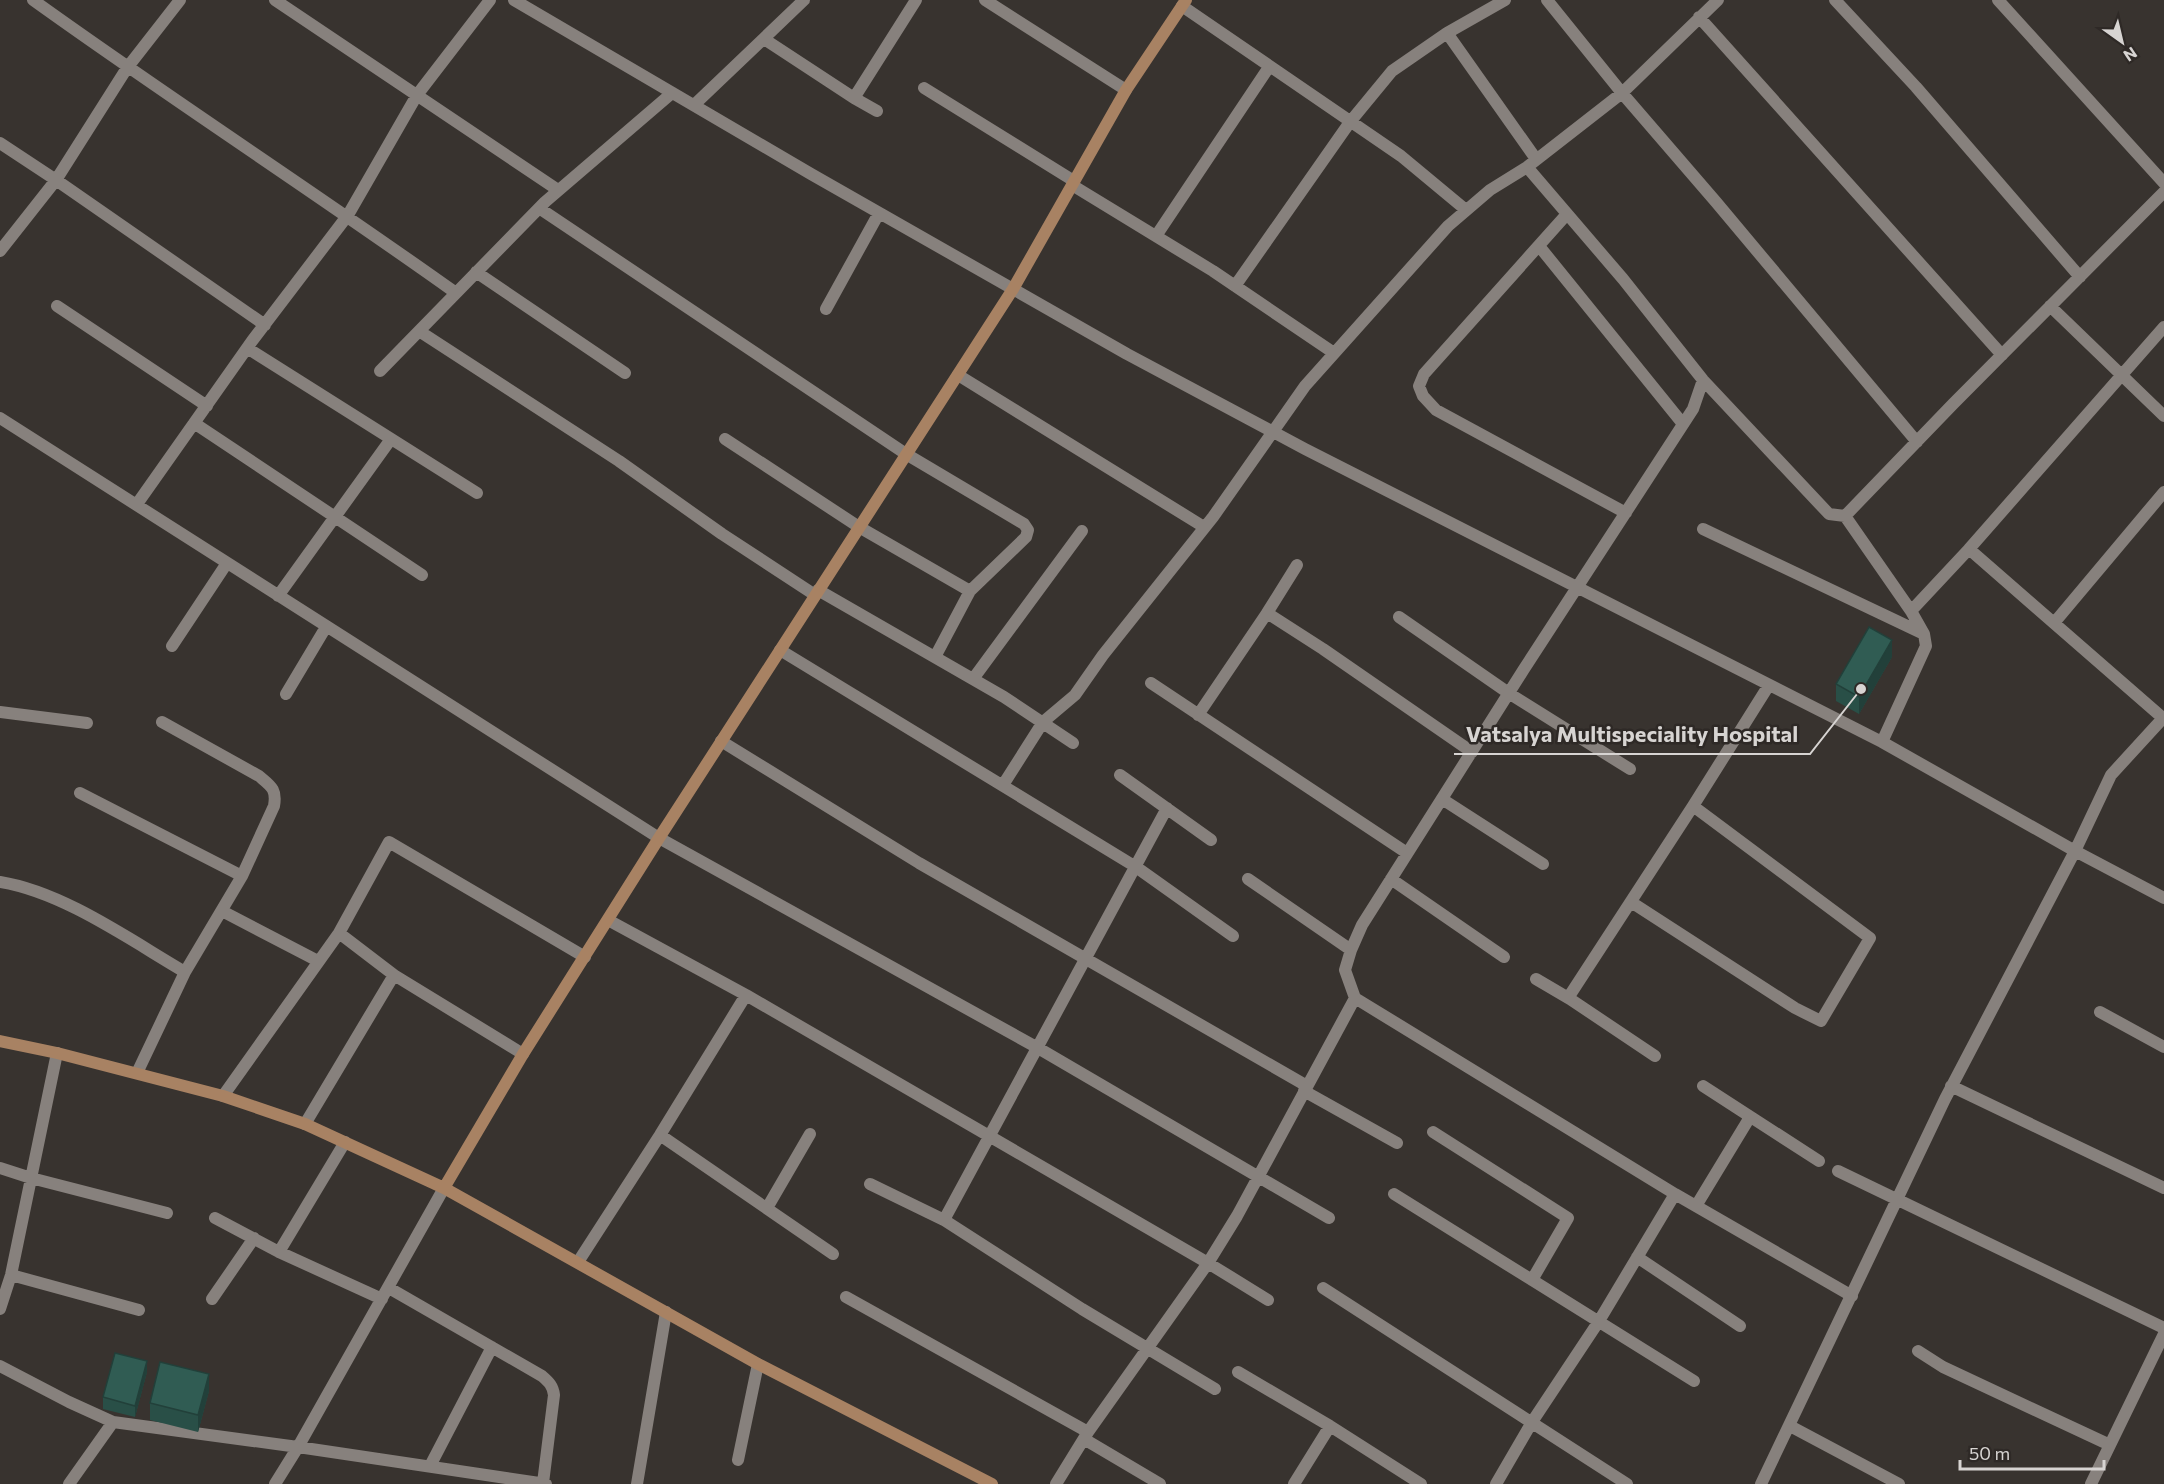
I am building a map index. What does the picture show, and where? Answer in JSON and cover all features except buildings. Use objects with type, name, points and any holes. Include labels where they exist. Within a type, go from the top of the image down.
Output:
[{"type":"street","points":[[33,0],[127,68],[348,215],[456,293]]},
{"type":"street","points":[[0,251],[56,180],[127,68],[180,0]]},
{"type":"street","points":[[275,0],[558,190]]},
{"type":"street","points":[[137,504],[247,348],[348,215],[417,95],[490,0]]},
{"type":"street","points":[[514,0],[879,213],[1271,431],[1882,742],[2164,898]]},
{"type":"street","points":[[694,105],[804,0]]},
{"type":"street","points":[[854,98],[916,0]]},
{"type":"street","points":[[985,0],[1126,90]]},
{"type":"street","points":[[1235,286],[1350,122],[1392,71],[1447,33],[1505,0]]},
{"type":"street","points":[[1547,0],[1622,93],[1917,442]]},
{"type":"street","points":[[1003,785],[1043,722],[1075,695],[1103,655],[1204,527],[1305,386],[1448,226],[1490,190],[1531,163],[1622,93],[1718,0]]},
{"type":"street","points":[[1835,0],[1916,87],[2080,277]]},
{"type":"street","points":[[1998,0],[2164,183]]},
{"type":"street","points":[[275,1484],[523,1054],[721,741],[1013,289],[1126,90],[1184,3],[1269,67],[1401,156],[1466,210]]},
{"type":"street","points":[[1700,17],[2002,355]]},
{"type":"street","points":[[1447,33],[1531,163],[1567,214],[1623,279],[1703,380],[1829,514],[1845,516],[1911,611],[1924,634],[1926,646],[1882,742]]},
{"type":"street","points":[[764,39],[877,111]]},
{"type":"street","points":[[1156,236],[1269,67]]},
{"type":"street","points":[[924,88],[1235,286],[1334,353]]},
{"type":"street","points":[[380,371],[539,208],[672,93]]},
{"type":"street","points":[[0,143],[265,325]]},
{"type":"street","points":[[1845,516],[2164,192]]},
{"type":"street","points":[[539,208],[906,454],[1024,524],[1028,530],[1026,537],[970,591],[935,657]]},
{"type":"street","points":[[826,309],[879,213]]},
{"type":"street","points":[[1567,214],[1424,374],[1419,386],[1423,396],[1436,410],[1626,513]]},
{"type":"street","points":[[1539,246],[1683,424]]},
{"type":"street","points":[[476,272],[625,373]]},
{"type":"street","points":[[57,306],[207,406]]},
{"type":"street","points":[[2050,306],[2164,416]]},
{"type":"street","points":[[1911,611],[1969,549],[2164,327]]},
{"type":"street","points":[[419,330],[619,461],[722,534],[817,592],[973,679],[1073,743]]},
{"type":"street","points":[[247,348],[477,493]]},
{"type":"street","points":[[958,375],[1204,527]]},
{"type":"street","points":[[1703,380],[1694,409],[1524,669],[1362,925],[1350,950],[1345,970],[1355,998],[1675,1194],[1852,1296]]},
{"type":"street","points":[[0,418],[659,838],[1038,1048],[1329,1218]]},
{"type":"street","points":[[194,423],[422,575]]},
{"type":"street","points":[[278,596],[391,439]]},
{"type":"street","points":[[725,439],[859,527],[970,591]]},
{"type":"street","points":[[2054,623],[2164,492]]},
{"type":"street","points":[[1703,529],[1924,634]]},
{"type":"street","points":[[973,679],[1082,531]]},
{"type":"street","points":[[1761,1484],[1951,1086],[2111,775],[2164,718],[1969,549]]},
{"type":"street","points":[[172,646],[227,562]]},
{"type":"street","points":[[1198,715],[1297,565]]},
{"type":"street","points":[[1267,613],[1472,752]]},
{"type":"street","points":[[1400,617],[1510,694],[1630,769]]},
{"type":"street","points":[[286,694],[326,627]]},
{"type":"street","points":[[780,650],[1136,867],[1233,936]]},
{"type":"street","points":[[1151,683],[1407,853]]},
{"type":"street","points":[[1568,998],[1769,685]]},
{"type":"street","points":[[0,712],[87,723]]},
{"type":"street","points":[[137,1073],[185,972],[242,876],[274,806],[276,796],[271,786],[259,776],[162,722]]},
{"type":"street","points":[[721,741],[919,863],[1397,1143]]},
{"type":"street","points":[[1120,775],[1211,840]]},
{"type":"street","points":[[80,793],[242,876]]},
{"type":"street","points":[[1442,800],[1543,864]]},
{"type":"street","points":[[1631,902],[1796,1008],[1821,1021],[1870,938],[1693,806]]},
{"type":"street","points":[[944,1220],[1167,808]]},
{"type":"street","points":[[223,1096],[339,933],[389,842],[585,957]]},
{"type":"street","points":[[1248,879],[1350,950]]},
{"type":"street","points":[[1391,879],[1504,957]]},
{"type":"street","points":[[0,882],[36,890],[64,902],[185,972]]},
{"type":"street","points":[[222,911],[318,961]]},
{"type":"street","points":[[609,920],[746,994],[989,1134],[1268,1300]]},
{"type":"street","points":[[339,933],[394,975],[523,1054]]},
{"type":"street","points":[[304,1124],[394,975]]},
{"type":"street","points":[[1536,979],[1655,1056]]},
{"type":"street","points":[[578,1262],[660,1135],[746,994]]},
{"type":"street","points":[[1056,1484],[1086,1436],[1208,1263],[1258,1178],[1355,998]]},
{"type":"street","points":[[2100,1012],[2164,1047]]},
{"type":"street","points":[[0,1041],[57,1053],[223,1096],[304,1124],[345,1142],[444,1188],[758,1364],[992,1484]]},
{"type":"street","points":[[0,1310],[2,1296],[11,1275],[57,1053]]},
{"type":"street","points":[[1703,1086],[1819,1161]]},
{"type":"street","points":[[1951,1086],[2164,1188]]},
{"type":"street","points":[[1696,1206],[1750,1117]]},
{"type":"street","points":[[1434,1132],[1568,1218],[1532,1280]]},
{"type":"street","points":[[767,1208],[810,1134]]},
{"type":"street","points":[[660,1135],[833,1254]]},
{"type":"street","points":[[279,1252],[345,1142]]},
{"type":"street","points":[[0,1168],[31,1179],[167,1213]]},
{"type":"street","points":[[1838,1171],[1898,1198],[2164,1334],[2091,1484]]},
{"type":"street","points":[[870,1184],[944,1220],[1082,1309],[1215,1389]]},
{"type":"street","points":[[1394,1194],[1694,1381]]},
{"type":"street","points":[[1496,1484],[1532,1422],[1599,1321],[1675,1194]]},
{"type":"street","points":[[215,1218],[279,1252],[382,1299]]},
{"type":"street","points":[[212,1299],[254,1238]]},
{"type":"street","points":[[1637,1257],[1740,1326]]},
{"type":"street","points":[[11,1275],[139,1310]]},
{"type":"street","points":[[0,1366],[112,1422],[430,1466],[480,1479],[545,1484],[553,1388],[542,1376],[389,1288]]},
{"type":"street","points":[[1323,1288],[1627,1484]]},
{"type":"street","points":[[846,1297],[1086,1436],[1160,1484]]},
{"type":"street","points":[[637,1484],[666,1312]]},
{"type":"street","points":[[430,1466],[492,1347]]},
{"type":"street","points":[[1918,1352],[2110,1445]]},
{"type":"street","points":[[738,1460],[758,1364]]},
{"type":"street","points":[[1238,1372],[1330,1426],[1421,1484]]},
{"type":"street","points":[[69,1484],[112,1422]]},
{"type":"street","points":[[1294,1484],[1330,1426]]},
{"type":"street","points":[[1790,1426],[1899,1484]]},
{"type":"place","name":"Vatsalya Multispeciality Hospital","points":[[1861,689]]}]
